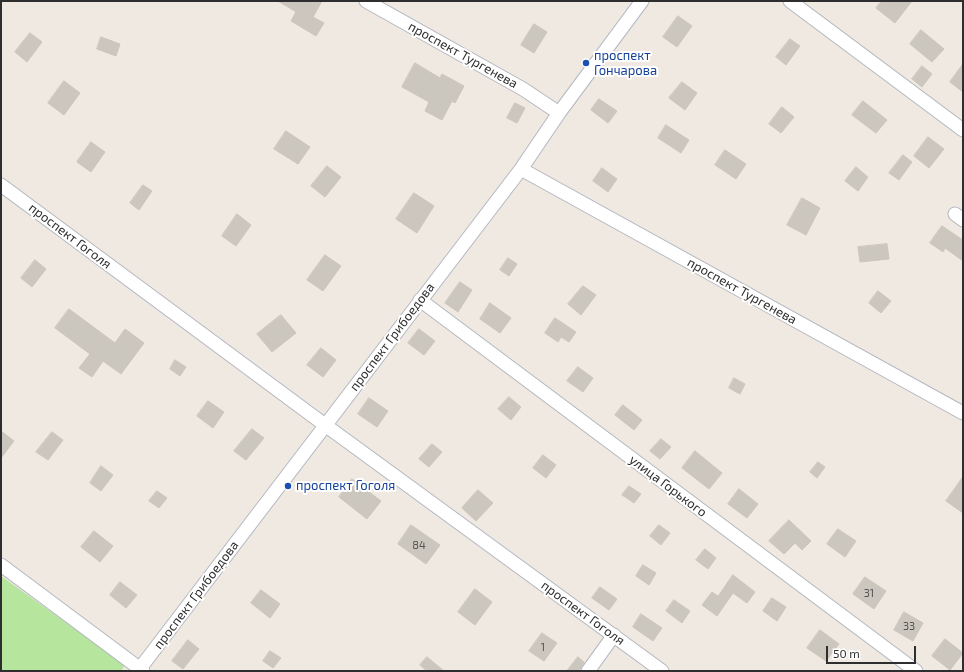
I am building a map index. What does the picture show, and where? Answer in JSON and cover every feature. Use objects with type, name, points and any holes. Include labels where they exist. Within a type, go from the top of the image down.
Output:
[{"type":"street","name":"проспект Тургенева","points":[[366,1],[523,89],[559,113]]},
{"type":"street","name":"проспект Грибоедова","points":[[141,670],[325,425],[521,169],[559,113],[642,1]]},
{"type":"street","points":[[790,1],[963,130]]},
{"type":"street","name":"проспект Тургенева","points":[[521,169],[963,413]]},
{"type":"street","name":"проспект Гоголя","points":[[1,185],[325,425],[662,671]]},
{"type":"street","name":"улица Горького","points":[[420,300],[916,671]]},
{"type":"street","points":[[1,565],[141,670]]},
{"type":"street","points":[[588,671],[614,635]]},
{"type":"green space","points":[[1,576],[125,665],[121,671],[1,671]]},
{"type":"building","points":[[278,1],[322,1],[313,17],[324,23],[316,36],[291,21],[296,12]]},
{"type":"building","points":[[882,1],[912,1],[895,23],[876,8]]},
{"type":"building","points":[[678,16],[692,26],[677,47],[663,37]]},
{"type":"building","points":[[534,24],[547,32],[534,53],[521,45]]},
{"type":"building","points":[[921,30],[944,49],[932,62],[910,44]]},
{"type":"building","points":[[30,33],[42,42],[27,62],[15,52]]},
{"type":"building","points":[[101,37],[120,44],[116,56],[97,49]]},
{"type":"building","points":[[790,39],[800,46],[786,65],[776,57]]},
{"type":"building","points":[[415,63],[440,78],[442,74],[464,86],[455,103],[452,101],[442,120],[425,111],[429,102],[402,87]]},
{"type":"building","points":[[963,64],[963,92],[950,82]]},
{"type":"building","points":[[922,66],[932,74],[922,87],[912,79]]},
{"type":"building","points":[[64,81],[80,93],[64,115],[48,103]]},
{"type":"building","points":[[682,82],[697,93],[685,110],[669,98]]},
{"type":"building","points":[[599,99],[617,111],[608,123],[591,110]]},
{"type":"building","points":[[863,101],[887,120],[876,133],[852,115]]},
{"type":"building","points":[[515,103],[525,108],[517,123],[507,118]]},
{"type":"building","points":[[782,107],[794,117],[781,133],[769,124]]},
{"type":"building","points":[[666,125],[689,140],[681,153],[658,138]]},
{"type":"building","points":[[286,131],[310,147],[298,164],[274,149]]},
{"type":"building","points":[[928,137],[944,149],[929,168],[914,156]]},
{"type":"building","points":[[91,142],[105,152],[91,172],[77,162]]},
{"type":"building","points":[[725,150],[746,164],[736,179],[715,165]]},
{"type":"building","points":[[903,155],[912,162],[899,180],[889,173]]},
{"type":"building","points":[[327,166],[341,177],[325,197],[311,186]]},
{"type":"building","points":[[856,167],[868,177],[858,191],[845,181]]},
{"type":"building","points":[[602,168],[617,179],[608,192],[593,181]]},
{"type":"building","points":[[143,185],[152,191],[139,210],[130,203]]},
{"type":"building","points":[[414,193],[434,206],[417,233],[396,219]]},
{"type":"building","points":[[802,198],[820,208],[806,235],[787,225]]},
{"type":"building","points":[[237,214],[251,225],[236,246],[222,236]]},
{"type":"building","points":[[942,226],[963,240],[963,261],[945,248],[943,252],[930,243]]},
{"type":"building","points":[[887,244],[889,259],[860,262],[858,247]]},
{"type":"building","points":[[325,255],[341,266],[323,291],[307,280]]},
{"type":"building","points":[[508,258],[517,264],[509,276],[500,270]]},
{"type":"building","points":[[35,260],[46,269],[32,287],[21,278]]},
{"type":"building","points":[[460,282],[472,290],[458,312],[445,303]]},
{"type":"building","points":[[583,286],[596,295],[581,315],[568,304]]},
{"type":"building","points":[[878,291],[891,301],[881,313],[869,303]]},
{"type":"building","points":[[490,303],[511,318],[500,333],[480,319]]},
{"type":"building","points":[[69,309],[115,343],[125,329],[144,343],[121,374],[103,361],[92,377],[79,368],[90,354],[55,328]]},
{"type":"building","points":[[281,315],[296,333],[272,352],[257,334]]},
{"type":"building","points":[[555,318],[576,332],[569,342],[561,337],[558,342],[545,333]]},
{"type":"building","points":[[419,329],[435,341],[424,355],[408,343]]},
{"type":"building","points":[[321,348],[336,360],[323,377],[307,365]]},
{"type":"building","points":[[175,360],[186,367],[180,376],[170,369]]},
{"type":"building","points":[[578,367],[593,378],[583,392],[567,381]]},
{"type":"building","points":[[734,378],[745,384],[740,394],[729,388]]},
{"type":"building","points":[[509,397],[521,407],[511,420],[498,409]]},
{"type":"building","points":[[369,398],[388,411],[377,427],[358,414]]},
{"type":"building","points":[[208,401],[224,412],[213,428],[197,416]]},
{"type":"building","points":[[623,405],[642,420],[634,430],[615,415]]},
{"type":"building","points":[[252,429],[264,438],[246,460],[234,451]]},
{"type":"building","points":[[1,431],[14,441],[1,458]]},
{"type":"building","points":[[52,432],[63,440],[48,460],[36,452]]},
{"type":"building","points":[[661,439],[671,447],[660,459],[650,451]]},
{"type":"building","points":[[432,444],[442,452],[429,467],[419,459]]},
{"type":"building","points":[[695,451],[722,473],[709,489],[682,468]]},
{"type":"building","points":[[543,455],[556,465],[546,478],[533,468]]},
{"type":"building","points":[[818,462],[825,467],[817,478],[810,472]]},
{"type":"building","points":[[101,466],[113,475],[101,491],[90,483]]},
{"type":"building","points":[[963,477],[963,513],[946,501]]},
{"type":"building","points":[[352,479],[381,501],[367,519],[339,497]]},
{"type":"building","points":[[629,486],[641,494],[634,503],[622,495]]},
{"type":"building","points":[[739,489],[758,504],[747,518],[728,504]]},
{"type":"building","points":[[478,490],[493,503],[476,521],[462,508]]},
{"type":"building","points":[[157,491],[167,498],[159,508],[149,501]]},
{"type":"building","points":[[789,520],[811,541],[802,550],[795,543],[784,554],[769,541]]},
{"type":"building","points":[[411,525],[440,545],[426,564],[398,544]]},
{"type":"building","points":[[659,525],[670,533],[661,545],[650,536]]},
{"type":"building","points":[[838,529],[856,541],[845,557],[827,544]]},
{"type":"building","points":[[94,531],[113,546],[100,562],[81,547]]},
{"type":"building","points":[[705,549],[716,558],[708,569],[696,560]]},
{"type":"building","points":[[643,565],[656,573],[649,585],[636,576]]},
{"type":"building","points":[[733,575],[755,592],[747,603],[733,593],[717,616],[702,605],[712,592],[718,596]]},
{"type":"building","points":[[865,577],[886,591],[874,609],[853,594]]},
{"type":"building","points":[[120,582],[137,595],[126,608],[110,595]]},
{"type":"building","points":[[600,587],[617,599],[609,610],[592,598]]},
{"type":"building","points":[[475,589],[492,602],[475,625],[458,612]]},
{"type":"building","points":[[261,590],[280,604],[270,618],[251,603]]},
{"type":"building","points":[[772,598],[786,607],[777,621],[763,611]]},
{"type":"building","points":[[674,600],[690,611],[682,623],[666,611]]},
{"type":"building","points":[[904,612],[923,623],[913,641],[894,630]]},
{"type":"building","points":[[641,614],[662,628],[653,641],[633,627]]},
{"type":"building","points":[[820,630],[839,644],[826,661],[807,648]]},
{"type":"building","points":[[542,633],[557,643],[544,661],[529,651]]},
{"type":"building","points":[[945,639],[963,653],[950,670],[932,656]]},
{"type":"building","points":[[188,640],[199,649],[183,669],[172,661]]},
{"type":"building","points":[[270,651],[281,658],[273,668],[263,661]]},
{"type":"building","points":[[427,657],[444,671],[427,671],[420,665]]},
{"type":"building","points":[[578,657],[584,662],[579,671],[567,671]]},
{"type":"place","name":"проспект Гончарова","points":[[586,63]]},
{"type":"place","name":"проспект Гоголя","points":[[288,486]]}]
